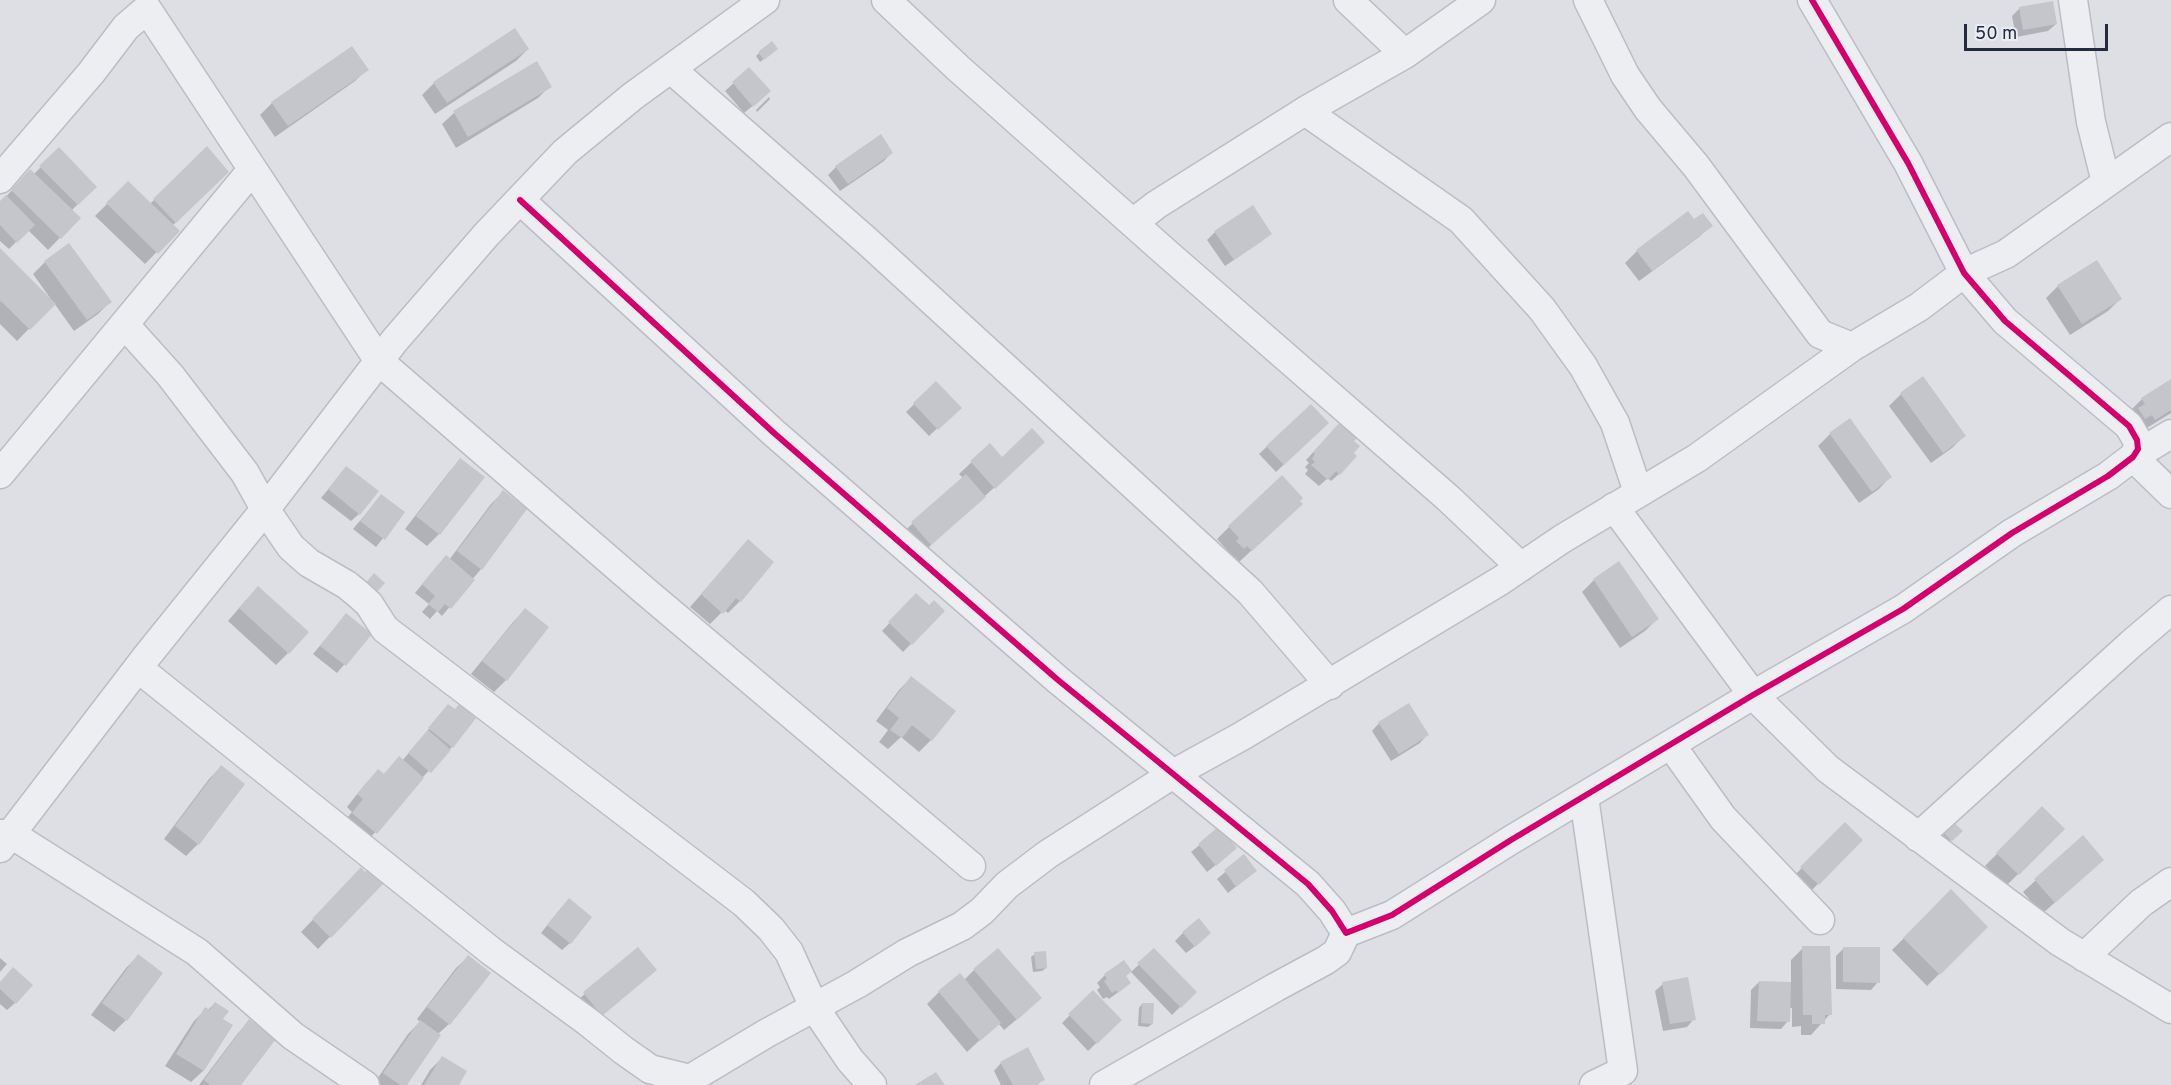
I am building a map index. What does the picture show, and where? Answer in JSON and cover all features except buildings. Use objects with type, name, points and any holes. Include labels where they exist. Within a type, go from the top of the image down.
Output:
[{"type":"street","points":[[365,1085],[293,1036],[197,952],[4,838],[265,509],[379,361],[486,236],[565,152],[633,96],[765,0]]},
{"type":"street","points":[[886,0],[958,68],[1448,498],[1521,567]]},
{"type":"street","points":[[1348,0],[1405,54]]},
{"type":"street","points":[[1133,223],[1156,205],[1305,111],[1405,54],[1481,0]]},
{"type":"street","points":[[1588,0],[1625,75],[1648,109],[1695,166],[1820,334],[1852,347]]},
{"type":"street","points":[[1812,0],[1908,163],[1964,273],[2005,321],[2129,426],[2137,440],[2138,449],[2133,457]]},
{"type":"street","points":[[2073,0],[2091,122],[2106,182]]},
{"type":"street","points":[[0,179],[91,73],[144,4],[379,361],[645,591],[971,866]]},
{"type":"street","points":[[671,69],[868,242],[1250,592],[1330,685]]},
{"type":"street","points":[[1305,111],[1461,220],[1542,309],[1583,366],[1615,423],[1638,492]]},
{"type":"street","points":[[138,668],[491,951],[650,1069],[685,1082],[767,1032],[858,984],[907,953],[962,926],[982,911],[1007,885],[1048,854],[1173,774],[1330,685],[1638,492],[1697,458],[1852,347],[1919,307],[1964,273],[2006,254],[2171,137]]},
{"type":"street","points":[[0,474],[252,170]]},
{"type":"street","points":[[520,200],[774,433],[1058,680],[1308,884],[1332,911],[1346,933]]},
{"type":"street","points":[[125,325],[170,375],[245,473],[265,509],[291,547],[309,563],[358,594],[369,604],[385,629],[744,903],[771,929],[789,952],[814,1007],[850,1060],[872,1085]]},
{"type":"street","points":[[1820,334],[1821,370]]},
{"type":"street","points":[[1104,1085],[1326,960],[1337,952],[1346,933],[1392,915],[1511,840],[1753,695],[1903,609],[2012,533],[2108,476],[2133,457],[2171,434]]},
{"type":"street","points":[[2133,457],[2171,494]]},
{"type":"street","points":[[1614,507],[1753,695],[1828,769],[2060,942],[2171,1009]]},
{"type":"street","points":[[1918,837],[2130,644],[2171,610]]},
{"type":"street","points":[[1671,745],[1723,818],[1820,920]]},
{"type":"street","points":[[1584,797],[1623,1071],[1594,1085]]},
{"type":"street","points":[[2084,957],[2141,903],[2171,882]]},
{"type":"cycle path","points":[[520,200],[774,433],[1058,680],[1308,884],[1332,911],[1346,933],[1392,915],[1511,840],[1753,695],[1903,609],[2012,533],[2108,476],[2133,457],[2138,449],[2137,440],[2129,426],[2005,321],[1964,273],[1908,163],[1812,0]]}]
